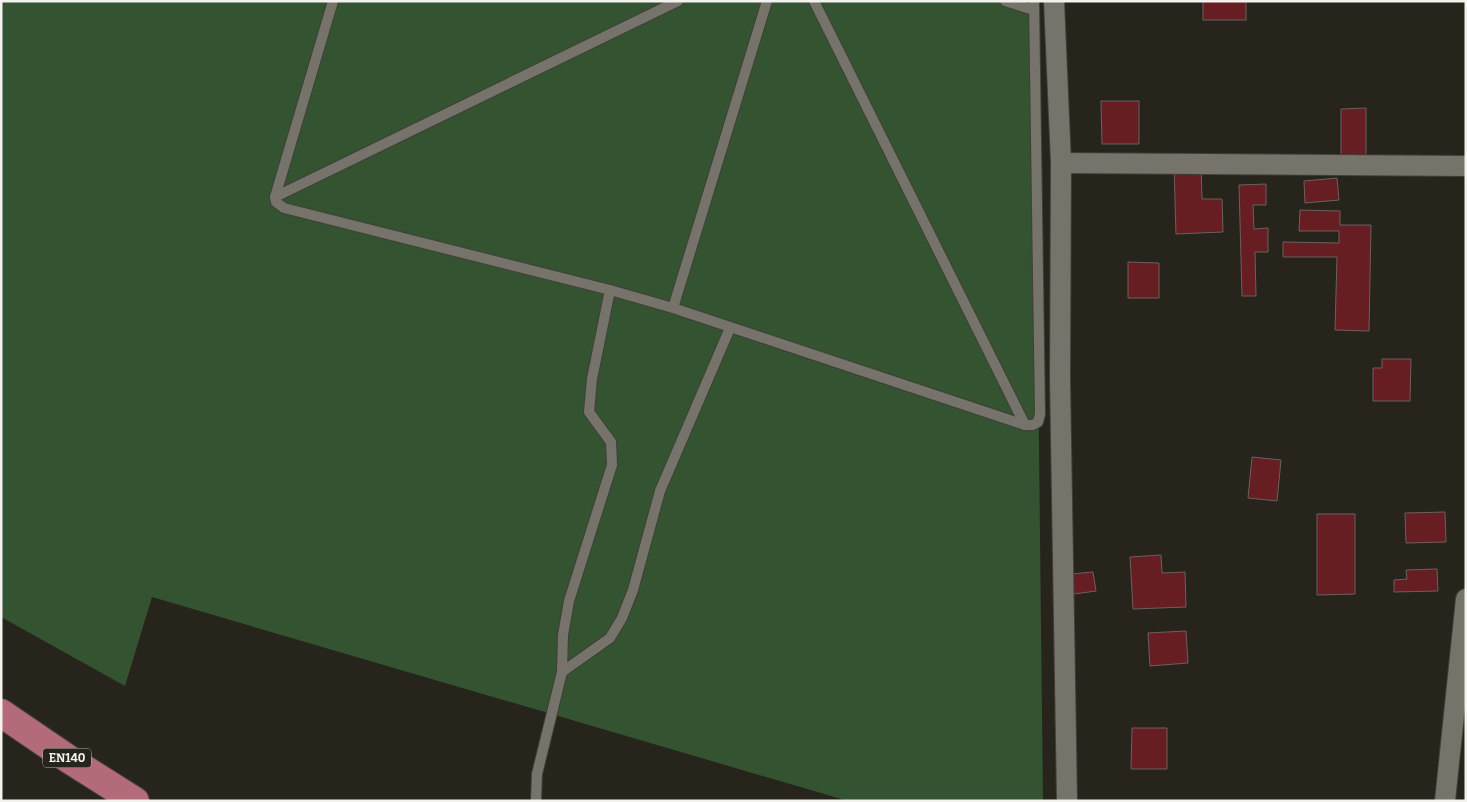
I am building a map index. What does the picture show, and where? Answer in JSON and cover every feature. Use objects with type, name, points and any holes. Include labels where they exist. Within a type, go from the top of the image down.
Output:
[{"type":"main road","name":"EN140","points":[[1,713],[135,801]]},
{"type":"street","points":[[1054,1],[1061,163],[1060,379],[1067,801]]},
{"type":"street","points":[[1061,163],[1466,166]]},
{"type":"street","points":[[1445,801],[1466,599]]},
{"type":"lane","points":[[333,1],[275,197],[276,202],[284,208],[610,290],[673,308],[1025,425],[1036,424],[1040,414],[1034,5],[1005,1]]},
{"type":"lane","points":[[275,197],[678,1]]},
{"type":"lane","points":[[673,308],[767,1]]},
{"type":"lane","points":[[814,1],[1025,425]]},
{"type":"lane","points":[[536,801],[537,774],[562,672],[563,635],[569,601],[612,465],[611,442],[589,412],[592,379],[610,290]]},
{"type":"lane","points":[[562,672],[610,638],[622,618],[633,590],[660,491],[730,328]]},
{"type":"green space","points":[[1,1],[1034,1],[1043,801],[848,801],[152,597],[125,686],[1,617]]},
{"type":"building","points":[[1203,1],[1246,1],[1246,20],[1203,20]]},
{"type":"building","points":[[1101,101],[1139,101],[1139,144],[1102,144]]},
{"type":"building","points":[[1366,108],[1366,156],[1341,156],[1341,109]]},
{"type":"building","points":[[1201,166],[1202,199],[1222,199],[1223,232],[1176,234],[1174,167]]},
{"type":"building","points":[[1337,178],[1339,200],[1305,203],[1304,181]]},
{"type":"building","points":[[1266,184],[1266,205],[1253,205],[1254,229],[1268,228],[1268,252],[1255,252],[1256,296],[1242,296],[1239,185]]},
{"type":"building","points":[[1300,210],[1340,211],[1340,225],[1371,225],[1369,331],[1335,330],[1337,257],[1283,257],[1283,242],[1339,243],[1339,231],[1299,231]]},
{"type":"building","points":[[1128,262],[1159,263],[1159,298],[1128,298]]},
{"type":"building","points":[[1382,359],[1411,359],[1410,401],[1373,401],[1373,368],[1382,368]]},
{"type":"building","points":[[1252,457],[1281,460],[1277,501],[1248,498]]},
{"type":"building","points":[[1445,512],[1446,542],[1406,543],[1405,513]]},
{"type":"building","points":[[1317,514],[1355,514],[1355,594],[1317,595]]},
{"type":"building","points":[[1161,555],[1162,573],[1185,572],[1186,607],[1133,609],[1130,557]]},
{"type":"building","points":[[1437,569],[1438,591],[1394,592],[1394,580],[1407,579],[1406,570]]},
{"type":"building","points":[[1093,572],[1096,591],[1074,594],[1071,574]]},
{"type":"building","points":[[1186,631],[1188,663],[1150,666],[1148,633]]},
{"type":"building","points":[[1132,728],[1167,728],[1167,769],[1131,769]]}]
